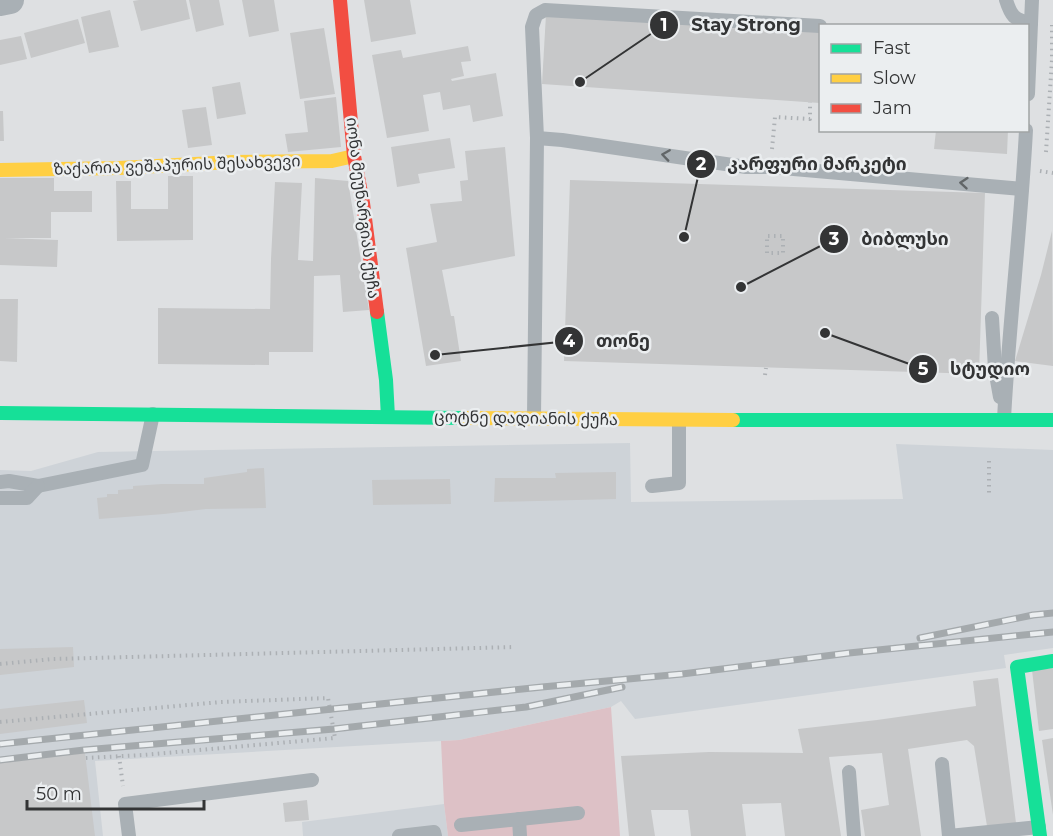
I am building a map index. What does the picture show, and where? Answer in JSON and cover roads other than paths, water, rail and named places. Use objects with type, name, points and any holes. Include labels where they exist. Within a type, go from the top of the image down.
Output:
[{"type":"main road","name":"იონა მეუნარგიას ქუჩა","points":[[339,0],[354,156],[363,203],[386,381],[388,417]]},
{"type":"main road","name":"ზაქარია ვეშაპურის შესახვევი","points":[[0,170],[332,161],[354,156]]},
{"type":"main road","name":"ცოტნე დადიანის ქუჩა","points":[[0,413],[680,420],[1053,420]]},
{"type":"main road","points":[[1039,832],[1017,667],[1053,661]]},
{"type":"street","points":[[0,2],[10,0]]},
{"type":"lane","points":[[1006,0],[1013,17],[1022,24]]},
{"type":"lane","points":[[1029,33],[1032,0]]},
{"type":"lane","points":[[534,418],[537,138],[532,27],[536,15],[545,10],[819,26]]},
{"type":"lane","points":[[1004,420],[1026,132]]},
{"type":"lane","points":[[537,138],[746,166],[1022,189]]},
{"type":"lane","points":[[992,318],[995,369],[1004,420]]},
{"type":"lane","points":[[0,482],[38,486],[142,465],[153,414]]},
{"type":"lane","points":[[652,486],[679,483],[680,420]]},
{"type":"lane","points":[[0,498],[27,498],[38,486]]},
{"type":"lane","points":[[942,764],[949,836],[1039,832]]},
{"type":"lane","points":[[849,772],[854,836]]},
{"type":"lane","points":[[129,836],[125,804],[312,780]]},
{"type":"lane","points":[[461,825],[578,813]]},
{"type":"lane","points":[[519,819],[520,836]]},
{"type":"lane","points":[[399,836],[435,832],[435,836]]},
{"type":"railway","points":[[920,638],[1053,613]]},
{"type":"railway","points":[[0,744],[682,674],[849,653],[1053,632]]},
{"type":"railway","points":[[0,760],[84,750],[334,729],[526,707],[622,687]]},
{"type":"place","name":"Stay Strong","points":[[580,82]]},
{"type":"place","name":"კარფური მარკეტი","points":[[684,237]]},
{"type":"place","name":"ბიბლუსი","points":[[741,287]]},
{"type":"place","name":"სტუდიო","points":[[825,333]]},
{"type":"place","name":"თონე","points":[[435,355]]}]
